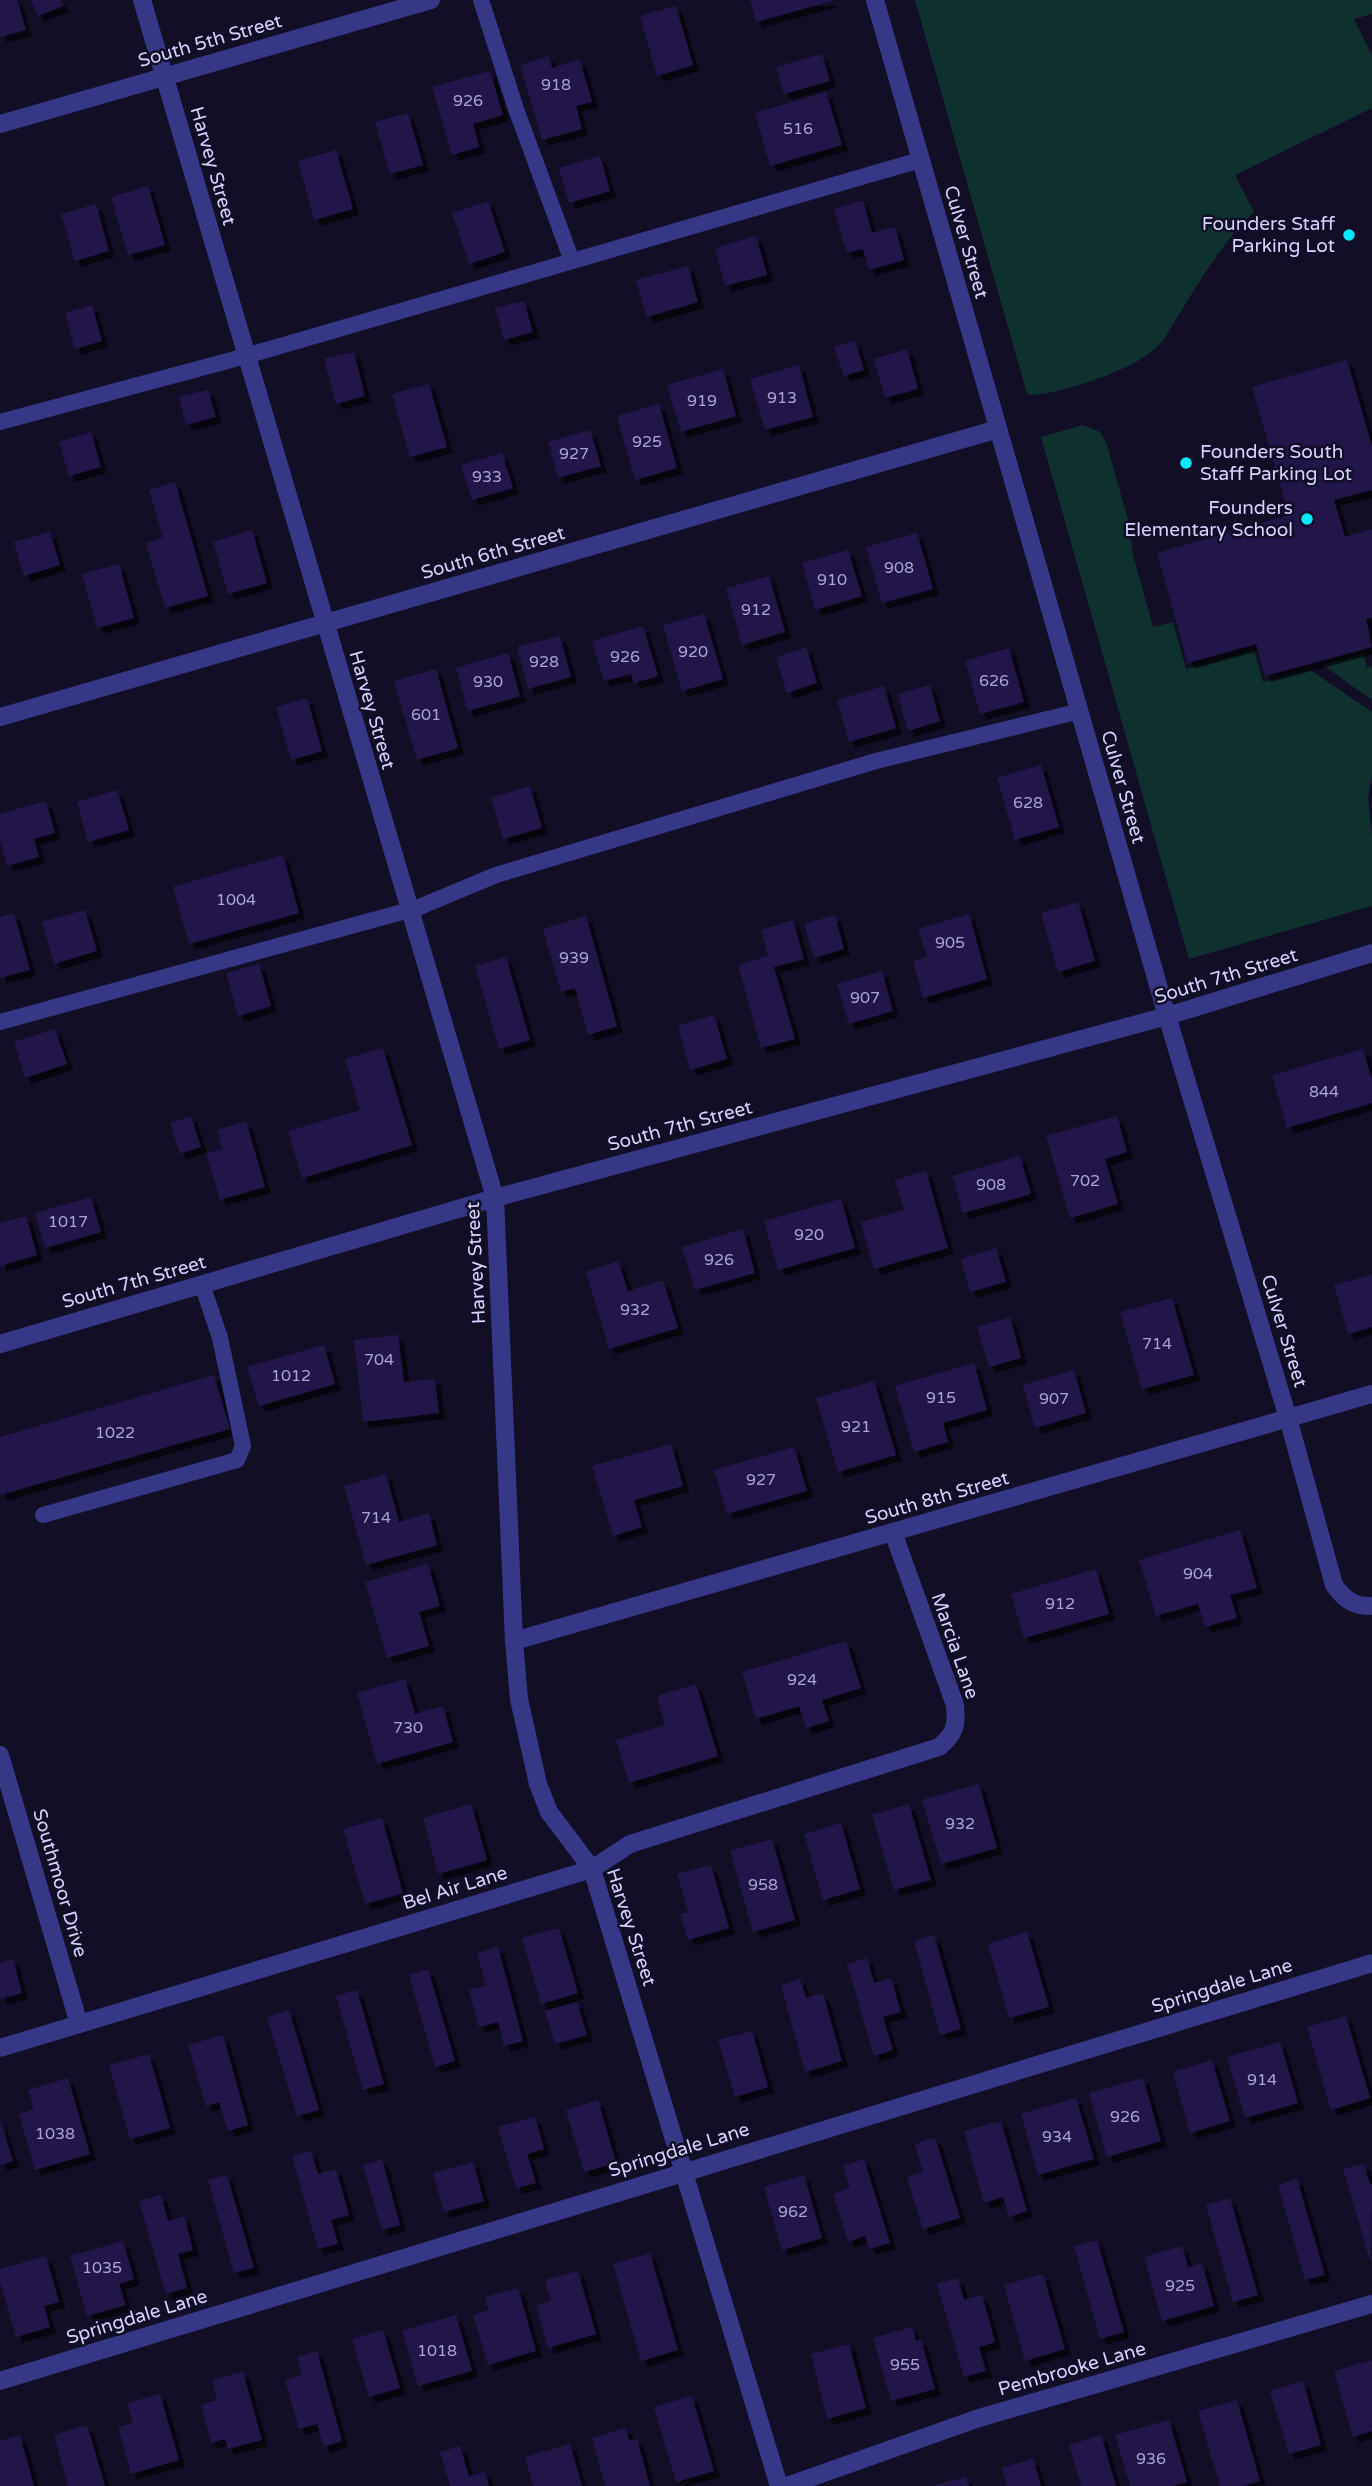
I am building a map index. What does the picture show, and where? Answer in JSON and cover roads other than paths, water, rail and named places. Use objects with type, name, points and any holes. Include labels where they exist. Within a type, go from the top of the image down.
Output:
[{"type":"street","name":"Harvey Street","points":[[142,0],[495,1198],[514,1641],[519,1699],[538,1784],[549,1812],[592,1869],[779,2486]]},
{"type":"street","name":"South 5th Street","points":[[0,124],[431,0]]},
{"type":"street","name":"Culver Street","points":[[875,0],[1167,1016],[1288,1418],[1335,1585],[1351,1602],[1372,1606]]},
{"type":"street","name":"South 6th Street","points":[[0,717],[998,429]]},
{"type":"street","name":"South 7th Street","points":[[0,1344],[495,1198],[1167,1016],[1372,953]]},
{"type":"street","name":"South 8th Street","points":[[514,1641],[1372,1394]]},
{"type":"street","name":"Marcia Lane","points":[[892,1532],[956,1705],[956,1730],[950,1738],[939,1747],[917,1755]]},
{"type":"street","name":"Southmoor Drive","points":[[0,1755],[79,2024]]},
{"type":"street","name":"Bel Air Lane","points":[[0,2048],[592,1869],[631,1844],[917,1755]]},
{"type":"street","name":"Springdale Lane","points":[[0,2381],[1372,1963]]},
{"type":"street","name":"Pembrooke Lane","points":[[787,2486],[979,2418],[1372,2304]]},
{"type":"lane","points":[[481,0],[516,109],[572,261]]},
{"type":"lane","points":[[0,422],[247,355],[920,160]]},
{"type":"lane","points":[[0,1022],[410,909],[496,875],[876,761],[1080,711]]},
{"type":"lane","points":[[43,1515],[237,1460],[243,1446],[220,1338],[202,1284]]},
{"type":"place","name":"Founders Staff Parking Lot","points":[[1349,235]]},
{"type":"place","name":"Founders South Staff Parking Lot","points":[[1186,463]]},
{"type":"place","name":"Founders Elementary School","points":[[1307,519]]}]
